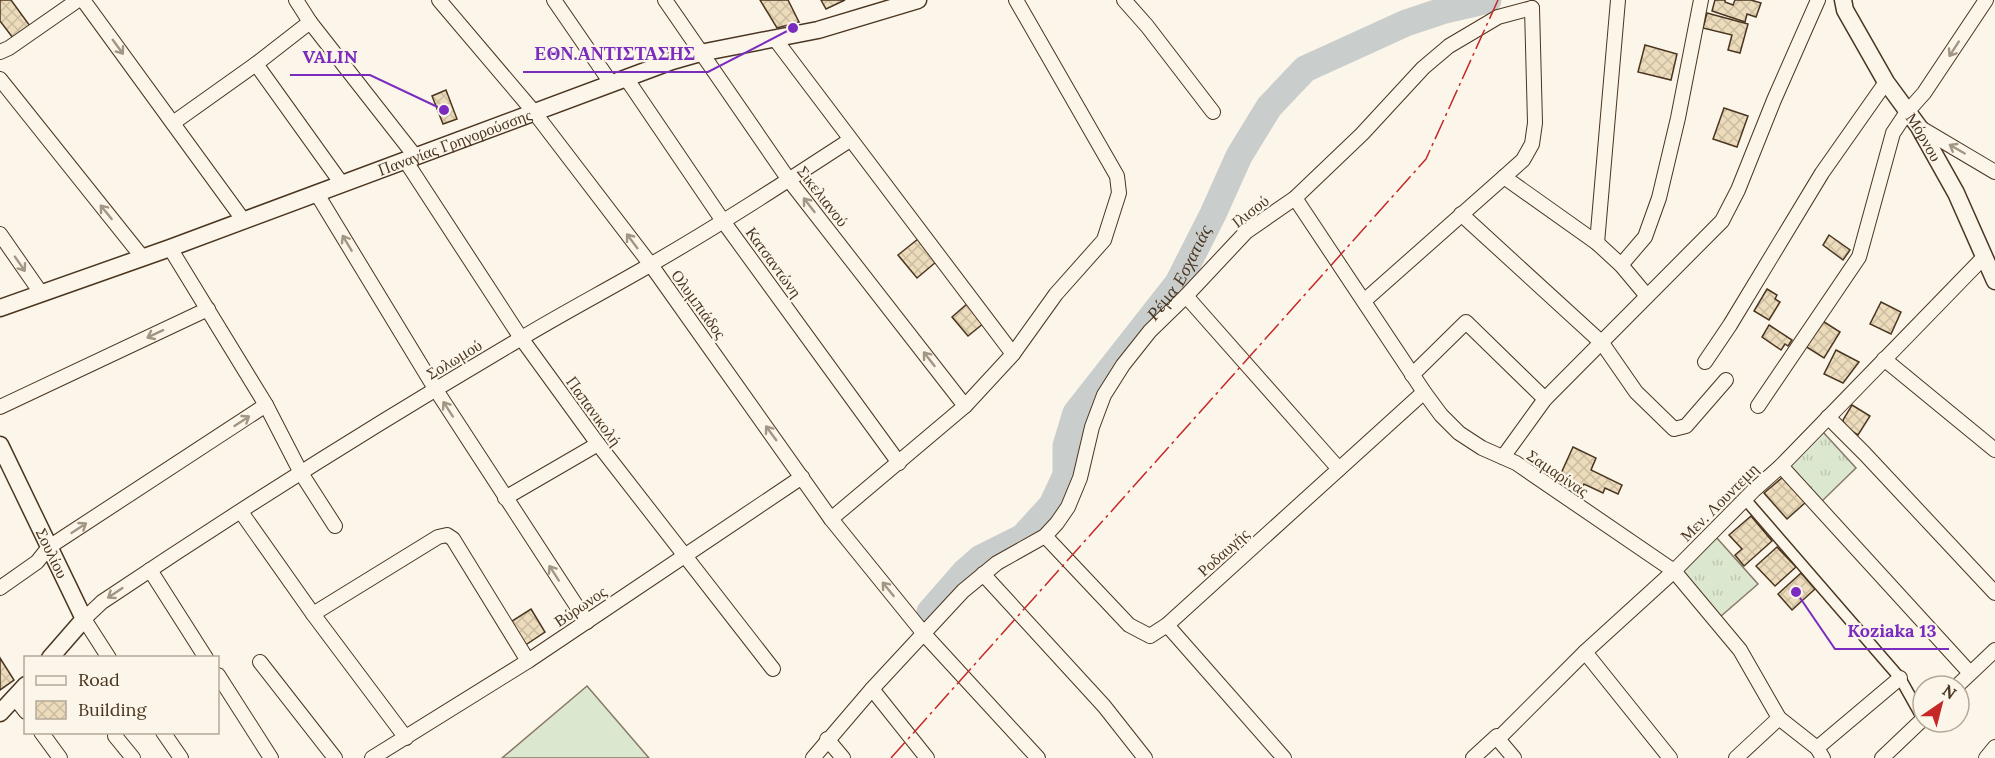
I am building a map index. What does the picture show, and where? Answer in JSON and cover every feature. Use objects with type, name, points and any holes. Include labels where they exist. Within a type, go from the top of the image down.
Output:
[{"type":"street","points":[[0,52],[78,0]]},
{"type":"street","points":[[83,0],[244,220]]},
{"type":"street","name":"Παπανικολή","points":[[296,0],[410,158],[521,338],[598,444],[773,669]]},
{"type":"street","name":"Ολυμπιάδος","points":[[439,0],[534,112],[651,265],[831,519],[925,634],[1038,758]]},
{"type":"street","name":"Κατσαντώνη","points":[[554,0],[618,80],[900,463]]},
{"type":"street","name":"Σικελιανού","points":[[666,0],[700,53],[789,180],[965,406]]},
{"type":"street","name":"Παναγίας Γρηγορούσσης","points":[[0,308],[143,258],[672,61],[700,53],[818,30],[918,0]]},
{"type":"street","points":[[831,519],[965,406],[1013,354],[1056,294],[1104,240],[1116,206],[1119,185],[1117,176],[1016,0]]},
{"type":"street","points":[[1124,0],[1147,26],[1213,112]]},
{"type":"street","points":[[1597,243],[1618,0]]},
{"type":"street","points":[[1621,265],[1645,237],[1659,198],[1678,118],[1701,0]]},
{"type":"street","points":[[1503,457],[1545,399],[1715,229],[1733,202],[1818,0]]},
{"type":"street","points":[[1758,406],[1858,257],[1893,133],[1924,93],[1986,0]]},
{"type":"street","name":"Μόρνου","points":[[1847,3],[1886,82],[1919,127],[1956,193],[1995,281]]},
{"type":"street","points":[[1364,301],[1523,160],[1532,144],[1535,123],[1535,4]]},
{"type":"street","name":"Ιλισού","points":[[813,758],[827,739],[963,591],[997,563],[1045,536],[1057,523],[1068,507],[1080,478],[1092,427],[1104,395],[1123,365],[1150,331],[1246,232],[1295,198],[1362,134],[1423,68],[1449,46],[1498,17],[1535,4]]},
{"type":"street","points":[[173,123],[310,22]]},
{"type":"street","points":[[775,39],[1013,354]]},
{"type":"street","points":[[256,64],[342,184]]},
{"type":"street","points":[[0,79],[143,258]]},
{"type":"street","points":[[1706,362],[1822,173],[1886,82]]},
{"type":"street","points":[[1919,127],[1995,172]]},
{"type":"street","name":"Σολωμού","points":[[84,619],[102,602],[301,473],[521,338],[651,265],[850,140]]},
{"type":"street","points":[[1504,177],[1597,243],[1621,265],[1647,296]]},
{"type":"street","points":[[317,194],[435,390],[586,622]]},
{"type":"street","name":"Σαμαρίνας","points":[[1295,198],[1441,415],[1459,433],[1482,448],[1516,463],[1674,571],[1740,650],[1779,718],[1820,753]]},
{"type":"street","points":[[1461,214],[1602,344],[1636,392],[1674,429],[1686,426],[1726,380]]},
{"type":"street","points":[[0,234],[41,293]]},
{"type":"street","points":[[170,248],[266,405],[301,473],[334,526]]},
{"type":"street","name":"Μεν. Λουντεμη","points":[[1473,758],[1497,736],[1498,739],[1585,652],[1674,571],[1781,466],[1984,257]]},
{"type":"street","points":[[1186,296],[1339,469]]},
{"type":"street","points":[[0,408],[208,309]]},
{"type":"street","points":[[1412,375],[1466,322],[1545,399]]},
{"type":"street","points":[[1884,359],[1995,450]]},
{"type":"street","name":"Ροδαυγής","points":[[1045,536],[1130,625],[1150,636],[1167,625],[1424,392]]},
{"type":"street","points":[[0,588],[38,562],[49,547],[266,405]]},
{"type":"street","points":[[1828,417],[1865,453],[1995,592]]},
{"type":"street","points":[[505,498],[598,444]]},
{"type":"street","name":"Σουλίου","points":[[0,445],[84,619],[108,656]]},
{"type":"street","points":[[1781,466],[1970,674],[1995,650]]},
{"type":"street","name":"Βύρωνος","points":[[372,758],[528,661],[802,477]]},
{"type":"street","points":[[1745,499],[1900,678],[1911,698]]},
{"type":"street","points":[[241,512],[313,614],[406,738]]},
{"type":"street","points":[[313,614],[438,537],[447,535],[453,539],[528,661]]},
{"type":"street","points":[[150,570],[205,656]]},
{"type":"street","points":[[983,574],[1104,706],[1145,758]]},
{"type":"street","points":[[51,656],[84,619]]},
{"type":"street","points":[[1167,625],[1284,758]]},
{"type":"street","points":[[1585,652],[1670,758]]},
{"type":"street","points":[[260,662],[335,758]]},
{"type":"street","points":[[219,677],[272,758]]},
{"type":"street","points":[[1820,753],[1900,678]]},
{"type":"street","points":[[872,689],[927,758]]},
{"type":"street","points":[[0,713],[20,691]]},
{"type":"street","points":[[1738,757],[1779,718]]},
{"type":"street","points":[[1882,758],[1911,730]]},
{"type":"street","points":[[42,734],[60,758]]},
{"type":"street","points":[[164,734],[181,758]]},
{"type":"street","points":[[115,736],[133,758]]},
{"type":"street","points":[[827,739],[843,758]]},
{"type":"street","points":[[1498,739],[1515,758]]},
{"type":"street","points":[[1986,758],[1995,747]]},
{"type":"green space","points":[[1823,432],[1856,468],[1821,502],[1787,465]]},
{"type":"green space","points":[[1716,537],[1758,584],[1720,617],[1679,571]]},
{"type":"green space","points":[[587,686],[649,758],[502,758]]},
{"type":"building","points":[[0,0],[11,0],[30,26],[13,38],[0,21]]},
{"type":"building","points":[[760,0],[788,0],[799,22],[777,28]]},
{"type":"building","points":[[821,0],[845,0],[826,9]]},
{"type":"building","points":[[1715,0],[1725,0],[1733,5],[1735,0],[1751,0],[1761,3],[1756,17],[1747,14],[1745,22],[1712,11]]},
{"type":"building","points":[[1707,13],[1748,24],[1740,53],[1728,50],[1732,35],[1703,28]]},
{"type":"building","points":[[1645,45],[1677,54],[1671,80],[1638,72]]},
{"type":"building","points":[[446,90],[457,119],[443,124],[432,96]]},
{"type":"building","points":[[1724,108],[1748,116],[1737,147],[1713,139]]},
{"type":"building","points":[[1829,235],[1850,250],[1843,260],[1823,245]]},
{"type":"building","points":[[918,239],[936,262],[917,278],[898,255]]},
{"type":"building","points":[[1767,289],[1777,295],[1775,299],[1780,302],[1769,320],[1754,311]]},
{"type":"building","points":[[1881,302],[1901,312],[1891,334],[1870,324]]},
{"type":"building","points":[[968,303],[984,323],[968,336],[952,317]]},
{"type":"building","points":[[1821,320],[1840,332],[1824,358],[1805,346]]},
{"type":"building","points":[[1769,325],[1792,340],[1788,346],[1785,344],[1781,350],[1762,337]]},
{"type":"building","points":[[1836,350],[1859,362],[1843,383],[1824,374]]},
{"type":"building","points":[[1852,405],[1870,416],[1858,435],[1845,427],[1843,420]]},
{"type":"building","points":[[1573,447],[1596,458],[1591,470],[1622,485],[1618,494],[1605,488],[1603,493],[1584,484],[1582,489],[1559,478]]},
{"type":"building","points":[[1783,477],[1806,502],[1787,519],[1764,493]]},
{"type":"building","points":[[1751,516],[1772,541],[1744,566],[1735,555],[1742,549],[1729,535]]},
{"type":"building","points":[[1777,547],[1796,567],[1775,586],[1756,566]]},
{"type":"building","points":[[1801,573],[1815,589],[1792,610],[1778,594]]},
{"type":"building","points":[[531,609],[545,632],[524,646],[509,623]]},
{"type":"building","points":[[0,658],[14,680],[0,690]]},
{"type":"waterway","name":"Ρέμα Εσχατιάς","points":[[930,612],[965,572],[981,558],[1023,537],[1052,505],[1066,475],[1066,446],[1076,413],[1178,283],[1239,156],[1269,107],[1305,69],[1406,23],[1445,10],[1488,0]]},
{"type":"power","points":[[891,758],[1426,159],[1498,0]]},
{"type":"place","name":"ΕΘΝ.ΑΝΤΙΣΤΑΣΗΣ","points":[[793,28]]},
{"type":"place","name":"VALIN","points":[[444,110]]},
{"type":"place","name":"Koziaka 13","points":[[1796,592]]}]
